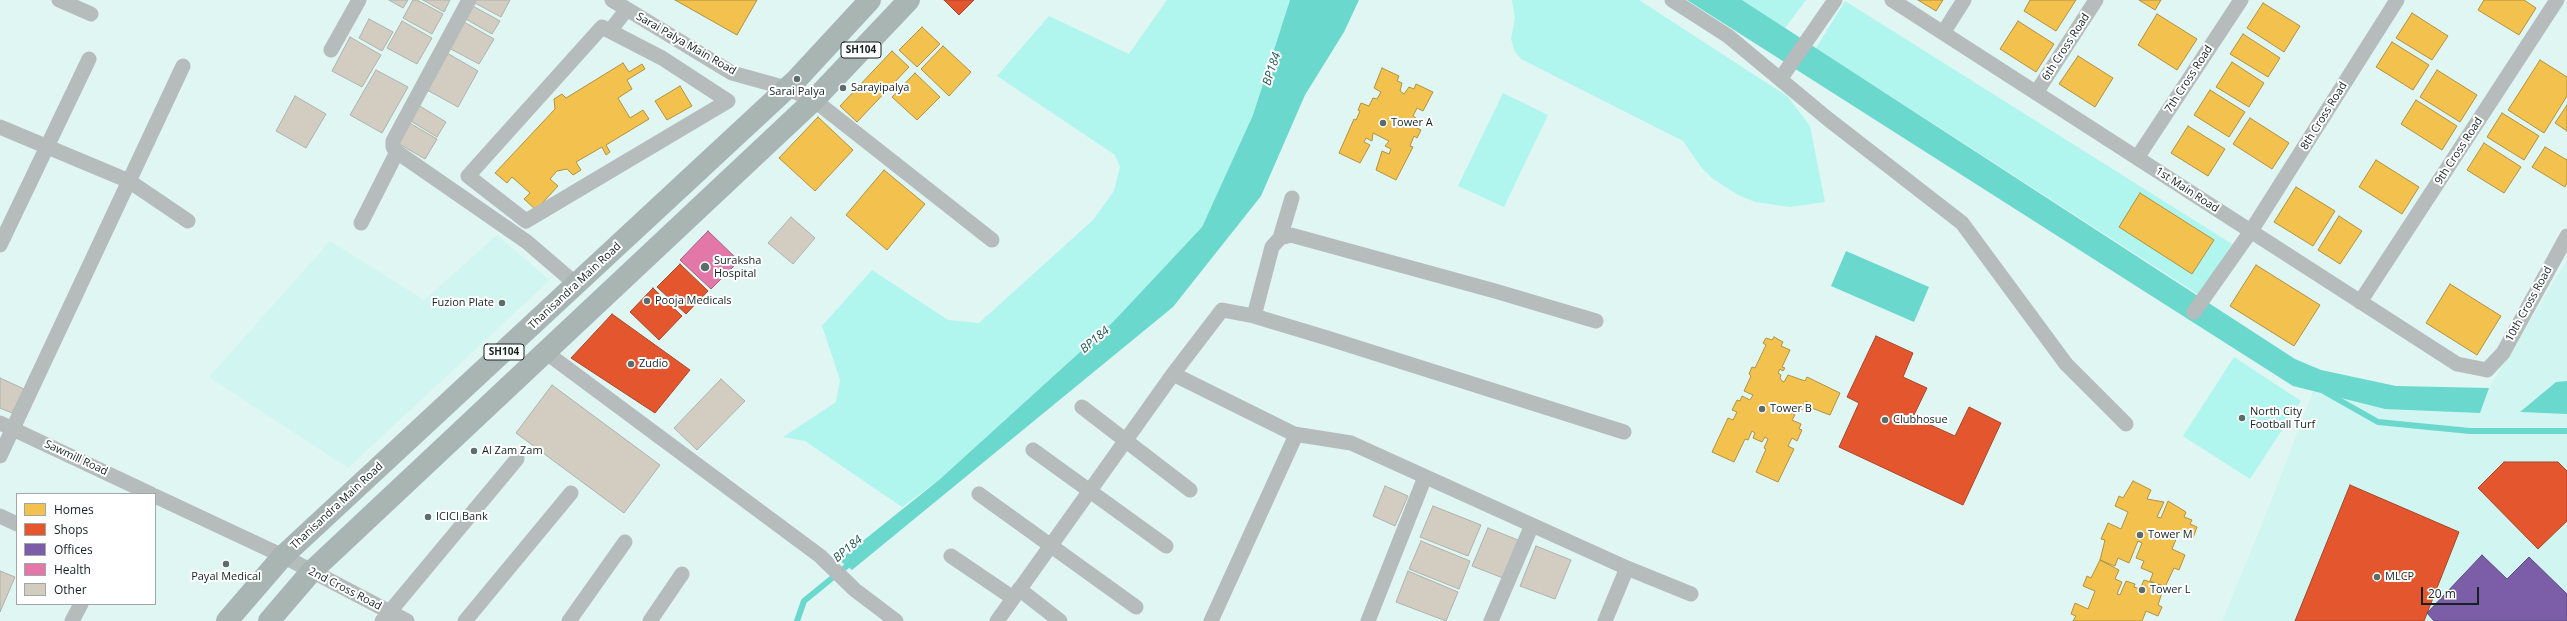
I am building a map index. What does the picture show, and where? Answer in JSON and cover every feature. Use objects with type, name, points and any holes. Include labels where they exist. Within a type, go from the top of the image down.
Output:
[{"type":"main road","name":"Thanisandra Main Road","points":[[227,621],[283,556],[577,285],[786,88],[870,0]]},
{"type":"main road","name":"SH104","points":[[269,621],[311,572],[544,351],[814,100],[909,0]]},
{"type":"street","points":[[59,0],[90,14]]},
{"type":"street","points":[[330,50],[359,0]]},
{"type":"street","points":[[469,0],[393,141],[397,152],[527,242],[577,285]]},
{"type":"street","name":"Sarai Palya Main Road","points":[[612,0],[732,73],[786,88],[814,100],[992,240]]},
{"type":"street","points":[[1672,0],[1728,36],[1781,78],[1828,119],[1962,224],[2066,364],[2126,424]]},
{"type":"street","points":[[1781,78],[1835,0]]},
{"type":"street","name":"1st Main Road","points":[[1892,0],[2457,364],[2487,370]]},
{"type":"street","points":[[1943,33],[1964,0]]},
{"type":"street","name":"6th Cross Road","points":[[2036,93],[2096,0]]},
{"type":"street","name":"7th Cross Road","points":[[2137,158],[2241,0]]},
{"type":"street","name":"8th Cross Road","points":[[2194,312],[2251,231],[2397,0]]},
{"type":"street","name":"9th Cross Road","points":[[2360,302],[2557,0]]},
{"type":"street","points":[[610,31],[627,9]]},
{"type":"street","points":[[602,27],[662,58],[728,101],[526,221],[468,176],[602,27]]},
{"type":"street","points":[[662,58],[678,41]]},
{"type":"street","points":[[0,245],[89,59]]},
{"type":"street","points":[[0,456],[6,426],[129,181],[183,66]]},
{"type":"street","points":[[713,90],[732,73]]},
{"type":"street","points":[[0,127],[129,181],[188,221]]},
{"type":"street","points":[[361,222],[397,152]]},
{"type":"street","points":[[1254,316],[1272,247],[1280,238],[1292,198]]},
{"type":"street","points":[[1280,238],[1291,236],[1495,291],[1596,322]]},
{"type":"street","name":"10th Cross Road","points":[[2487,370],[2503,353],[2567,236]]},
{"type":"street","points":[[997,621],[1173,374],[1222,310],[1254,316],[1624,432]]},
{"type":"street","points":[[544,351],[820,556],[855,590],[896,621]]},
{"type":"street","points":[[1173,374],[1296,435],[1351,443],[1627,568],[1692,594]]},
{"type":"street","points":[[1082,407],[1190,490]]},
{"type":"street","name":"Sawmill Road","points":[[6,426],[147,493]]},
{"type":"street","points":[[1211,621],[1296,435]]},
{"type":"street","points":[[1033,450],[1089,492],[1166,546]]},
{"type":"street","points":[[386,617],[517,459]]},
{"type":"street","points":[[1368,621],[1425,477]]},
{"type":"street","points":[[465,621],[571,493]]},
{"type":"street","points":[[979,494],[1136,607]]},
{"type":"street","name":"Sawmill Road","points":[[156,497],[283,556]]},
{"type":"street","points":[[0,516],[16,524]]},
{"type":"street","points":[[1491,621],[1532,525]]},
{"type":"street","points":[[569,621],[625,542]]},
{"type":"street","name":"2nd Cross Road","points":[[283,556],[386,617],[407,621]]},
{"type":"street","points":[[951,556],[1060,621]]},
{"type":"street","points":[[1605,621],[1627,568]]},
{"type":"street","points":[[650,621],[682,574]]},
{"type":"street","points":[[72,621],[81,605]]},
{"type":"shaded area","points":[[1167,0],[1290,0],[1253,115],[1202,227],[1113,322],[939,480],[902,507],[805,441],[783,437],[836,402],[840,380],[822,326],[872,270],[948,320],[979,323],[1093,220],[1114,191],[1120,167],[1115,155],[997,76],[1049,16],[1129,54]]},
{"type":"shaded area","points":[[1512,0],[1639,0],[1787,96],[1810,126],[1825,202],[1790,207],[1755,202],[1738,195],[1712,178],[1701,167],[1683,141],[1521,59],[1515,52],[1511,39],[1515,18]]},
{"type":"shaded area","points":[[1742,0],[1806,0],[1785,28]]},
{"type":"shaded area","points":[[1845,1],[2232,244],[2199,295],[1816,48]]},
{"type":"shaded area","points":[[1503,93],[1548,115],[1504,207],[1458,186]]},
{"type":"shaded area","points":[[497,235],[550,280],[348,468],[209,377],[330,241],[424,300]]},
{"type":"shaded area","points":[[2567,260],[2567,621],[2222,621],[2267,512],[2321,370],[2396,386],[2489,388]]},
{"type":"shaded area","name":"North City Football Turf","points":[[2234,357],[2301,401],[2250,479],[2183,436]]},
{"type":"water","points":[[1290,0],[1359,0],[1344,32],[1305,95],[1261,196],[1173,307],[852,570],[839,560],[939,480],[1113,322],[1202,227],[1253,115]]},
{"type":"water","points":[[1687,0],[1742,0],[2295,359],[2321,370],[2396,386],[2489,388],[2480,413],[2385,409],[2293,386]]},
{"type":"water","points":[[1846,251],[1929,287],[1914,322],[1831,286]]},
{"type":"water","points":[[2567,381],[2567,414],[2520,412],[2556,382]]},
{"type":"building: Homes","points":[[675,0],[757,0],[737,35]]},
{"type":"building: Homes","points":[[1918,0],[1943,0],[1936,11]]},
{"type":"building: Homes","points":[[2030,0],[2076,0],[2056,31],[2024,11]]},
{"type":"building: Homes","points":[[2139,0],[2161,0],[2155,10]]},
{"type":"building: Homes","points":[[2484,0],[2524,0],[2536,8],[2519,35],[2478,10]]},
{"type":"building: Homes","points":[[2263,3],[2300,26],[2284,52],[2247,28]]},
{"type":"building: Homes","points":[[2412,13],[2448,36],[2432,60],[2396,38]]},
{"type":"building: Homes","points":[[2157,14],[2197,39],[2177,70],[2138,45]]},
{"type":"building: Homes","points":[[2018,21],[2054,44],[2036,72],[2000,49]]},
{"type":"building: Homes","points":[[922,27],[940,44],[917,67],[899,50]]},
{"type":"building: Homes","points":[[2243,34],[2280,58],[2268,77],[2230,54]]},
{"type":"building: Homes","points":[[2392,42],[2429,65],[2413,90],[2376,67]]},
{"type":"building: Homes","points":[[943,46],[971,72],[949,96],[921,69]]},
{"type":"building: Homes","points":[[892,51],[909,67],[857,122],[840,106]]},
{"type":"building: Homes","points":[[2078,56],[2113,78],[2095,107],[2059,84]]},
{"type":"building: Homes","points":[[2540,60],[2567,77],[2567,96],[2544,133],[2508,110]]},
{"type":"building: Homes","points":[[2232,62],[2264,83],[2249,107],[2216,87]]},
{"type":"building: Homes","points":[[623,63],[629,72],[642,64],[645,69],[627,80],[632,89],[618,98],[630,118],[643,110],[649,119],[606,145],[610,152],[606,155],[602,147],[576,162],[581,170],[573,175],[567,169],[557,171],[550,179],[558,186],[536,210],[524,199],[530,193],[512,177],[507,183],[495,173],[555,109],[554,99],[562,94],[566,98]]},
{"type":"building: Homes","name":"Tower A","points":[[1382,68],[1399,76],[1397,81],[1402,83],[1400,91],[1404,94],[1409,87],[1414,89],[1416,84],[1433,92],[1423,111],[1417,108],[1413,116],[1416,118],[1413,126],[1421,130],[1417,138],[1414,136],[1410,146],[1413,147],[1396,180],[1376,170],[1382,151],[1389,154],[1391,149],[1385,146],[1389,141],[1373,133],[1372,141],[1366,138],[1364,142],[1370,145],[1360,163],[1339,153],[1354,119],[1356,120],[1360,111],[1358,110],[1361,103],[1369,106],[1373,98],[1377,99],[1381,92],[1374,88]]},
{"type":"building: Homes","points":[[2437,70],[2477,95],[2460,122],[2420,97]]},
{"type":"building: Homes","points":[[915,73],[940,97],[917,120],[892,97]]},
{"type":"building: Homes","points":[[680,86],[692,106],[667,120],[655,101]]},
{"type":"building: Homes","points":[[2210,90],[2245,112],[2229,137],[2194,115]]},
{"type":"building: Homes","points":[[2416,100],[2457,126],[2442,150],[2401,124]]},
{"type":"building: Homes","points":[[2567,105],[2567,131],[2555,123]]},
{"type":"building: Homes","points":[[2502,113],[2539,136],[2524,160],[2487,137]]},
{"type":"building: Homes","points":[[818,117],[853,150],[815,191],[779,158]]},
{"type":"building: Homes","points":[[2250,118],[2289,143],[2272,169],[2233,144]]},
{"type":"building: Homes","points":[[2188,126],[2225,149],[2208,176],[2171,153]]},
{"type":"building: Homes","points":[[2484,143],[2521,167],[2504,193],[2467,170]]},
{"type":"building: Homes","points":[[2545,147],[2567,160],[2567,183],[2565,187],[2532,167]]},
{"type":"building: Homes","points":[[2376,160],[2419,187],[2402,214],[2359,187]]},
{"type":"building: Homes","points":[[884,170],[925,204],[887,250],[846,215]]},
{"type":"building: Homes","points":[[2296,187],[2335,211],[2313,246],[2274,222]]},
{"type":"building: Homes","points":[[2140,193],[2214,240],[2192,274],[2119,227]]},
{"type":"building: Homes","points":[[2339,216],[2362,231],[2340,264],[2318,250]]},
{"type":"building: Homes","points":[[2256,265],[2320,305],[2294,346],[2230,306]]},
{"type":"building: Homes","points":[[2450,284],[2501,316],[2477,355],[2426,323]]},
{"type":"building: Homes","name":"Tower B","points":[[1774,337],[1783,342],[1781,346],[1790,350],[1782,367],[1785,368],[1783,371],[1780,369],[1778,373],[1781,375],[1780,378],[1782,381],[1784,382],[1788,375],[1805,381],[1807,377],[1840,393],[1830,415],[1809,407],[1811,404],[1806,401],[1802,410],[1793,406],[1790,412],[1795,415],[1792,420],[1801,424],[1799,429],[1802,430],[1797,441],[1792,438],[1788,446],[1794,449],[1778,482],[1756,472],[1766,449],[1764,448],[1768,439],[1765,437],[1762,442],[1753,438],[1755,433],[1752,431],[1748,440],[1745,439],[1734,462],[1712,452],[1728,418],[1733,420],[1737,412],[1732,410],[1737,400],[1740,401],[1742,396],[1750,400],[1753,395],[1744,391],[1751,376],[1749,374],[1752,367],[1755,368],[1766,345],[1763,343],[1766,338],[1772,340]]},
{"type":"building: Homes","name":"Tower M","points":[[2133,481],[2151,490],[2147,499],[2164,502],[2157,517],[2161,518],[2168,501],[2186,512],[2184,517],[2192,520],[2190,524],[2197,527],[2193,538],[2179,532],[2172,549],[2185,555],[2179,570],[2174,568],[2165,587],[2150,581],[2153,573],[2141,568],[2144,561],[2136,558],[2142,543],[2138,541],[2129,563],[2118,558],[2115,566],[2100,560],[2105,540],[2101,539],[2108,523],[2121,529],[2128,512],[2115,506],[2119,496],[2123,498]]},
{"type":"building: Homes","name":"Tower L","points":[[2100,560],[2119,570],[2115,579],[2122,582],[2117,594],[2120,595],[2126,581],[2135,584],[2134,587],[2140,589],[2144,580],[2164,586],[2158,605],[2162,607],[2158,616],[2146,611],[2142,621],[2073,621],[2076,616],[2071,614],[2075,603],[2088,609],[2095,591],[2083,586],[2087,576],[2091,578]]},
{"type":"building: Shops","points":[[944,0],[974,0],[959,15]]},
{"type":"building: Shops","points":[[680,264],[708,291],[686,314],[657,287]]},
{"type":"building: Shops","points":[[653,288],[682,316],[659,340],[630,312]]},
{"type":"building: Shops","name":"Zudio","points":[[612,314],[690,370],[655,413],[571,358]]},
{"type":"building: Shops","name":"Clubhosue","points":[[1876,336],[1913,353],[1903,377],[1927,388],[1913,417],[1955,436],[1969,407],[2001,423],[1963,505],[1839,447],[1859,403],[1847,397]]},
{"type":"building: Shops","points":[[2504,462],[2558,462],[2567,471],[2567,521],[2538,549],[2478,488]]},
{"type":"building: Shops","name":"MLCP","points":[[2350,485],[2459,532],[2424,621],[2295,621]]},
{"type":"building: Offices","points":[[2482,555],[2507,579],[2529,557],[2567,594],[2567,621],[2434,621],[2427,613]]},
{"type":"building: Health","points":[[708,231],[739,261],[711,289],[680,260]]},
{"type":"building: Other","points":[[389,0],[408,0],[403,8]]},
{"type":"building: Other","points":[[413,0],[417,0],[443,14],[432,34],[403,18]]},
{"type":"building: Other","points":[[423,0],[450,0],[444,12]]},
{"type":"building: Other","points":[[474,0],[510,0],[501,17],[473,2]]},
{"type":"building: Other","points":[[471,5],[500,21],[492,34],[464,18]]},
{"type":"building: Other","points":[[369,19],[393,32],[382,51],[359,38]]},
{"type":"building: Other","points":[[402,21],[432,38],[417,64],[387,48]]},
{"type":"building: Other","points":[[464,22],[494,39],[479,64],[449,48]]},
{"type":"building: Other","points":[[350,37],[381,55],[362,87],[332,71]]},
{"type":"building: Other","points":[[447,53],[478,71],[458,107],[427,90]]},
{"type":"building: Other","points":[[376,70],[408,87],[382,133],[350,115]]},
{"type":"building: Other","points":[[295,96],[326,114],[306,148],[276,131]]},
{"type":"building: Other","points":[[418,105],[446,122],[437,137],[409,120]]},
{"type":"building: Other","points":[[408,122],[437,139],[425,159],[396,142]]},
{"type":"building: Other","points":[[791,217],[815,238],[793,264],[768,243]]},
{"type":"building: Other","points":[[0,378],[24,389],[12,413],[0,408]]},
{"type":"building: Other","points":[[721,379],[745,401],[697,450],[674,428]]},
{"type":"building: Other","points":[[552,385],[660,465],[624,513],[516,433]]},
{"type":"building: Other","points":[[1385,486],[1408,496],[1395,526],[1373,516]]},
{"type":"building: Other","points":[[1433,506],[1481,525],[1468,556],[1420,537]]},
{"type":"building: Other","points":[[1488,528],[1518,540],[1503,578],[1472,566]]},
{"type":"building: Other","points":[[1421,541],[1470,561],[1459,589],[1409,569]]},
{"type":"building: Other","points":[[1536,546],[1571,560],[1555,599],[1520,586]]},
{"type":"building: Other","points":[[0,571],[15,577],[0,612]]},
{"type":"building: Other","points":[[1408,571],[1458,592],[1446,621],[1396,602]]},
{"type":"waterway","points":[[2325,392],[2378,422],[2470,431],[2567,431]]},
{"type":"waterway","name":"BP184","points":[[797,621],[804,601],[853,561]]},
{"type":"place","name":"Sarai Palya","points":[[797,79]]},
{"type":"place","name":"Sarayipalya","points":[[843,88]]},
{"type":"place","name":"Tower A","points":[[1383,123]]},
{"type":"place","name":"Suraksha Hospital","points":[[705,267]]},
{"type":"place","name":"Pooja Medicals","points":[[647,301]]},
{"type":"place","name":"Fuzion Plate","points":[[502,303]]},
{"type":"place","name":"Zudio","points":[[631,364]]},
{"type":"place","name":"Tower B","points":[[1762,409]]},
{"type":"place","name":"North City Football Turf","points":[[2242,418]]},
{"type":"place","name":"Clubhosue","points":[[1885,420]]},
{"type":"place","name":"Al Zam Zam","points":[[474,451]]},
{"type":"place","name":"ICICI Bank","points":[[428,517]]},
{"type":"place","name":"Tower M","points":[[2140,535]]},
{"type":"place","name":"Payal Medical","points":[[226,564]]},
{"type":"place","name":"MLCP","points":[[2377,577]]},
{"type":"place","name":"Tower L","points":[[2142,590]]}]
